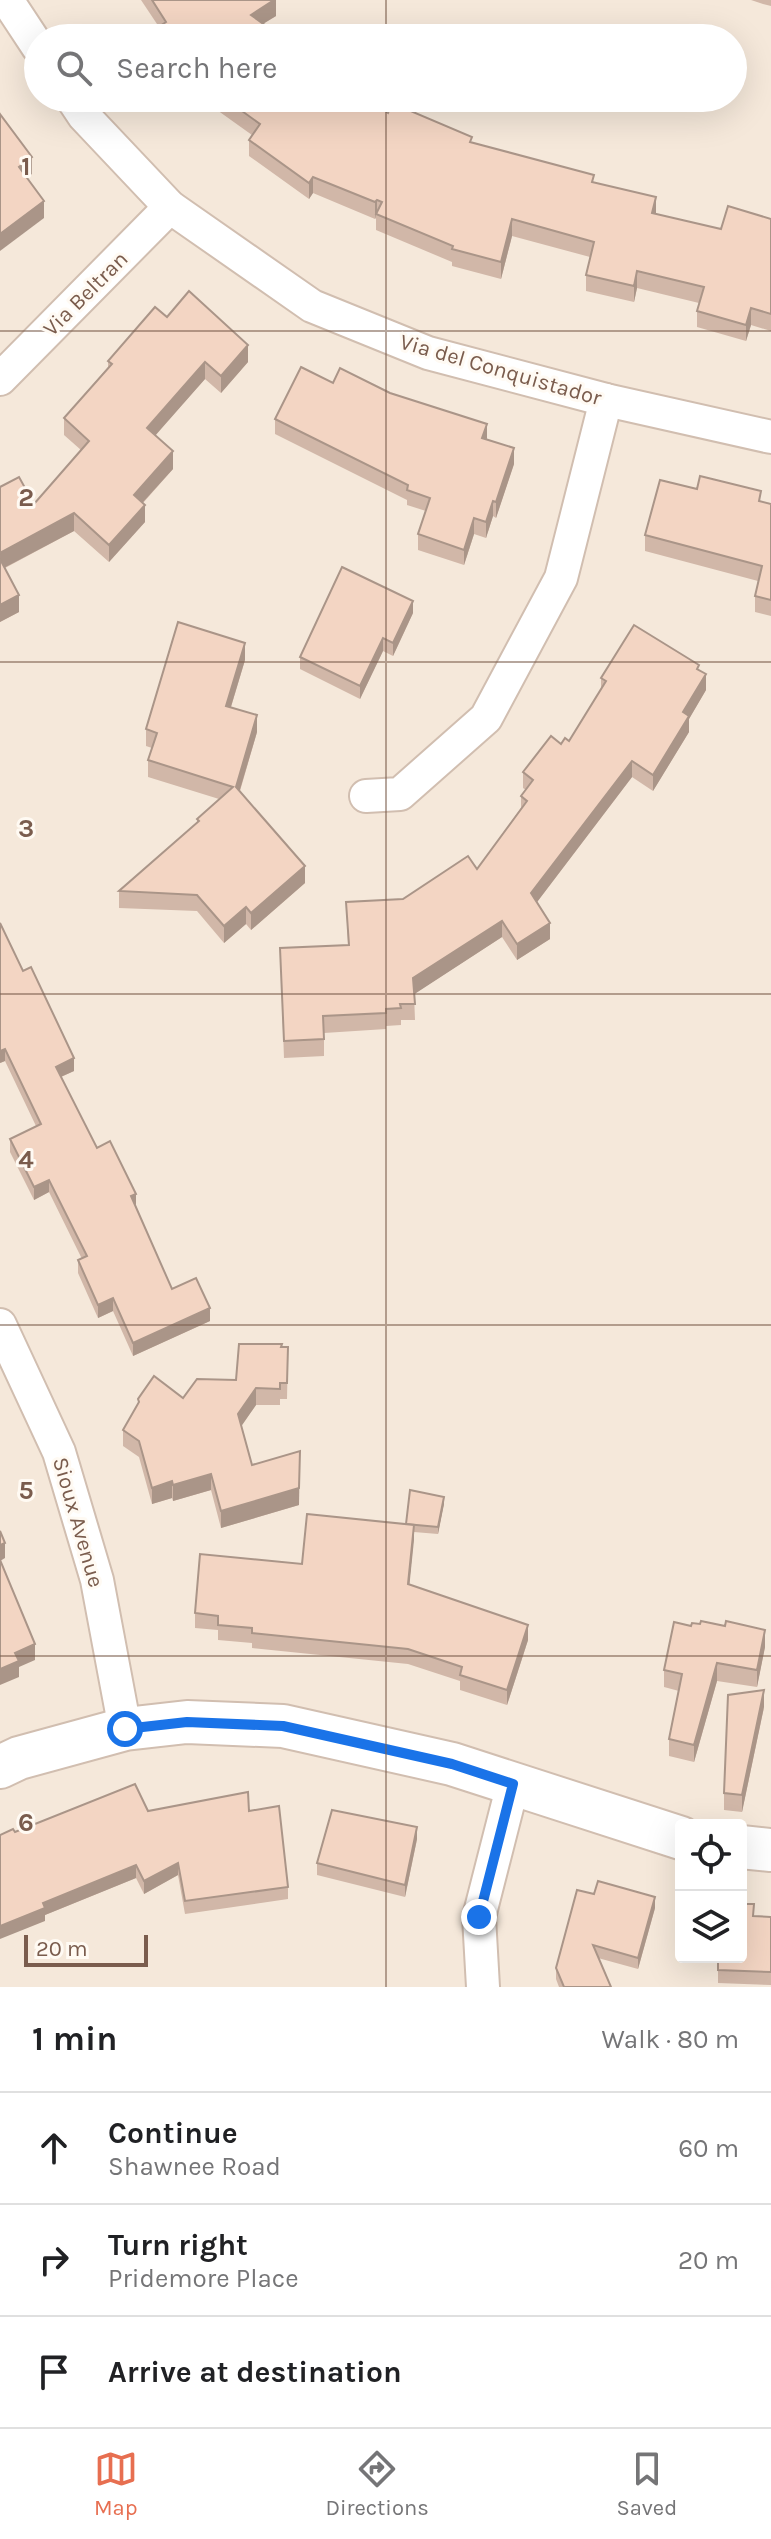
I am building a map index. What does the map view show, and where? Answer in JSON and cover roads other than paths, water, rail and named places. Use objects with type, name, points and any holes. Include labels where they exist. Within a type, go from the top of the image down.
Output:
[{"type":"street","points":[[7,0],[24,26]]},
{"type":"street","name":"Via del Conquistador","points":[[81,112],[170,207],[312,306],[428,353],[606,400],[771,437]]},
{"type":"street","name":"Via Beltran","points":[[0,379],[170,207]]},
{"type":"street","points":[[366,796],[400,794],[486,718],[561,578],[606,400]]},
{"type":"street","name":"Sioux Avenue","points":[[0,1325],[59,1452],[97,1580],[125,1729]]},
{"type":"street","points":[[0,1767],[19,1758],[125,1729],[187,1722],[283,1726],[452,1764],[675,1836]]},
{"type":"street","points":[[483,1987],[479,1917],[513,1784]]},
{"type":"street","points":[[747,1848],[771,1850]]}]
